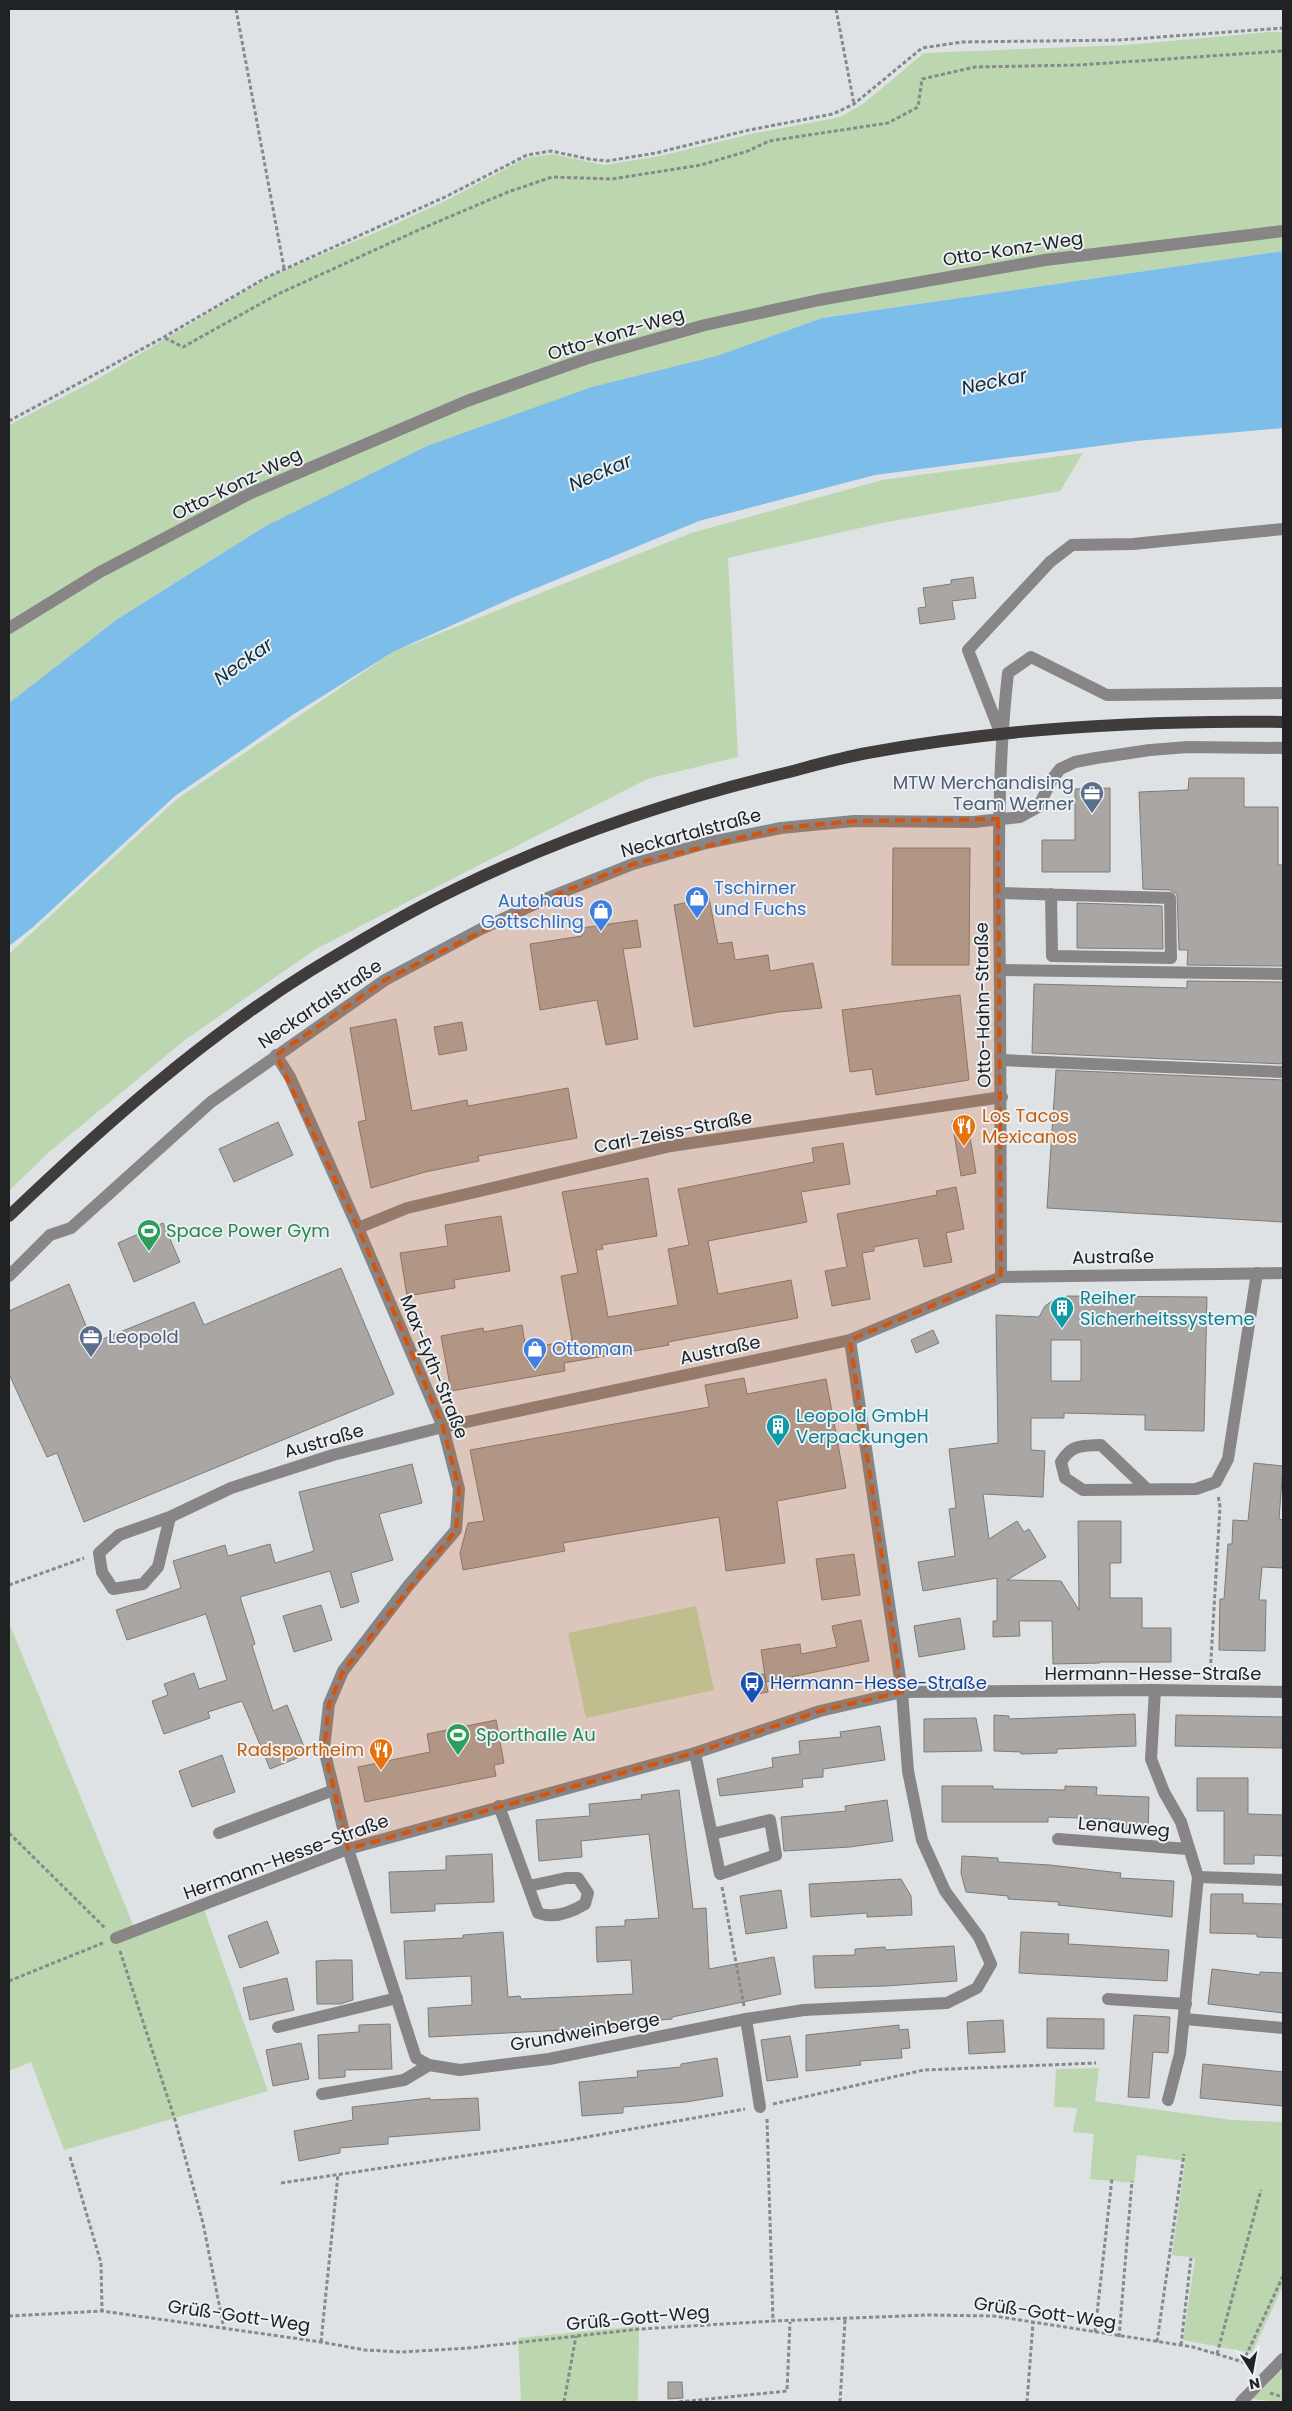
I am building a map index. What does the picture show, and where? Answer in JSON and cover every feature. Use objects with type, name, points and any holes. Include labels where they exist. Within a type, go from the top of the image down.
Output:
[{"type":"main road","name":"Neckartalstraße","points":[[9,1216],[131,1103],[243,1018],[308,973],[456,888],[538,852],[642,812],[756,780],[866,753],[1001,734],[1135,724],[1283,722]]},
{"type":"street","name":"Otto-Konz-Weg","points":[[11,628],[100,572],[251,493],[467,401],[588,358],[705,325],[819,300],[1045,260],[1283,231]]},
{"type":"street","points":[[1001,734],[968,650],[1050,562],[1072,545],[1133,544],[1283,529]]},
{"type":"street","name":"Otto-Hahn-Straße","points":[[1001,1276],[1002,1096],[998,819],[1001,734],[1008,673],[1031,657],[1107,695],[1283,693]]},
{"type":"street","name":"Neckartalstraße","points":[[9,1276],[50,1235],[71,1228],[211,1102],[276,1054],[385,980],[481,929],[550,897],[633,864],[706,843],[781,828],[854,820],[974,822],[1020,817],[1030,813],[1043,800],[1053,778],[1060,769],[1075,762],[1169,748],[1283,748]]},
{"type":"street","points":[[999,893],[1051,894],[1170,898],[1171,958],[1052,956],[1051,894]]},
{"type":"street","points":[[1000,970],[1283,974]]},
{"type":"street","name":"Max-Eyth-Straße","points":[[276,1054],[290,1077],[358,1228],[443,1426],[459,1489],[456,1530],[408,1586],[343,1671],[329,1704],[324,1749],[348,1849]]},
{"type":"street","points":[[1001,1060],[1283,1072]]},
{"type":"street","name":"Carl-Zeiss-Straße","points":[[358,1228],[407,1208],[671,1146],[1002,1096]]},
{"type":"street","points":[[1146,1488],[1101,1445],[1080,1446],[1068,1451],[1060,1462],[1066,1478],[1083,1490],[1196,1489],[1216,1482],[1228,1459],[1257,1273]]},
{"type":"street","name":"Austraße","points":[[99,1553],[119,1535],[170,1517],[232,1488],[334,1455],[443,1426],[850,1340],[1001,1276],[1283,1273]]},
{"type":"street","points":[[850,1340],[902,1692]]},
{"type":"street","points":[[99,1553],[102,1572],[113,1589],[143,1584],[158,1567],[170,1517]]},
{"type":"street","points":[[1155,1690],[1152,1759],[1164,1792],[1181,1822],[1198,1877],[1185,2019],[1180,2054],[1168,2100]]},
{"type":"street","name":"Hermann-Hesse-Straße","points":[[116,1938],[348,1849],[695,1753],[820,1711],[902,1692],[1210,1690],[1283,1692]]},
{"type":"street","name":"Grundweinberge","points":[[429,2065],[460,2070],[549,2059],[746,2019],[804,2010],[947,2003],[977,1988],[991,1964],[980,1937],[945,1891],[922,1840],[908,1770],[902,1692]]},
{"type":"street","points":[[695,1753],[720,1874],[776,1855],[770,1820],[712,1834]]},
{"type":"street","points":[[219,1833],[334,1790]]},
{"type":"street","points":[[499,1806],[538,1913],[549,1917],[572,1911],[585,1904],[588,1893],[578,1878],[566,1878],[529,1886]]},
{"type":"street","name":"Lenauweg","points":[[1058,1839],[1188,1849]]},
{"type":"street","points":[[348,1849],[416,2058],[429,2065]]},
{"type":"street","points":[[1198,1877],[1283,1880]]},
{"type":"street","points":[[278,2027],[397,1998]]},
{"type":"street","points":[[1108,1999],[1186,2004]]},
{"type":"street","points":[[746,2019],[763,2106]]},
{"type":"street","points":[[1185,2019],[1283,2028]]},
{"type":"street","points":[[322,2094],[404,2080],[429,2065]]},
{"type":"street","points":[[1241,2402],[1266,2374],[1283,2359]]},
{"type":"path","points":[[236,9],[284,268]]},
{"type":"path","points":[[836,9],[854,104]]},
{"type":"path","points":[[9,421],[164,337],[284,268],[445,197],[527,155],[551,151],[589,160],[608,161],[656,153],[749,130],[833,114],[854,104],[922,48],[962,42],[1119,40],[1283,28]]},
{"type":"path","points":[[164,337],[184,347],[278,294],[423,228],[508,192],[552,178],[612,179],[701,165],[748,152],[769,141],[888,123],[918,107],[922,79],[975,67],[1079,64],[1283,51]]},
{"type":"path","points":[[1210,1690],[1220,1507],[1216,1482]]},
{"type":"path","points":[[9,1585],[99,1553]]},
{"type":"path","points":[[9,1833],[116,1938],[178,2129],[203,2223],[224,2329]]},
{"type":"path","points":[[720,1874],[746,2019]]},
{"type":"path","points":[[9,1981],[116,1938]]},
{"type":"path","points":[[281,2183],[564,2141],[763,2106],[924,2070],[1096,2063]]},
{"type":"path","points":[[763,2106],[772,2321]]},
{"type":"path","points":[[1157,2342],[1184,2154]]},
{"type":"path","points":[[70,2157],[101,2263],[102,2311]]},
{"type":"path","points":[[322,2342],[338,2174]]},
{"type":"path","points":[[1096,2332],[1112,2178]]},
{"type":"path","points":[[1120,2337],[1132,2181]]},
{"type":"path","points":[[1217,2354],[1261,2190]]},
{"type":"path","points":[[1181,2345],[1191,2258]]},
{"type":"path","points":[[1243,2362],[1283,2276]]},
{"type":"path","name":"Grüß-Gott-Weg","points":[[9,2316],[102,2311],[322,2342],[365,2350],[402,2352],[469,2348],[640,2329],[772,2321],[790,2322],[937,2315],[994,2316],[1181,2345],[1243,2362],[1266,2374]]},
{"type":"path","points":[[840,2402],[845,2320]]},
{"type":"path","points":[[679,2402],[787,2391],[790,2322]]},
{"type":"path","points":[[1026,2402],[1033,2323]]},
{"type":"path","points":[[564,2402],[576,2336]]},
{"type":"highlighted area","points":[[998,819],[1001,1277],[850,1340],[902,1692],[820,1711],[695,1753],[348,1849],[324,1749],[329,1704],[343,1671],[456,1530],[459,1489],[443,1427],[358,1228],[276,1055],[385,980],[550,897],[633,864],[781,828],[854,821]]},
{"type":"green space","points":[[1283,32],[1283,251],[822,318],[264,527],[116,620],[9,703],[9,425],[96,380],[273,275],[384,229],[447,200],[526,158],[552,154],[604,165],[660,156],[751,134],[840,117],[863,104],[924,53],[1126,45]]},
{"type":"green space","points":[[1083,453],[1060,491],[882,523],[728,558],[738,757],[647,779],[316,949],[185,1040],[48,1153],[9,1191],[9,954],[177,799],[393,652],[691,533],[882,480]]},
{"type":"green space","points":[[696,1606],[714,1690],[586,1718],[568,1633]]},
{"type":"green space","points":[[9,1623],[137,1934],[204,1909],[268,2091],[64,2150],[31,2062],[9,2071]]},
{"type":"green space","points":[[1099,2068],[1095,2101],[1232,2120],[1283,2122],[1283,2286],[1252,2353],[1183,2340],[1195,2258],[1172,2255],[1185,2161],[1137,2155],[1134,2183],[1090,2179],[1094,2134],[1073,2132],[1077,2108],[1054,2107],[1056,2069]]},
{"type":"green space","points":[[639,2326],[638,2402],[521,2402],[518,2338]]},
{"type":"green space","points":[[1283,2369],[1283,2402],[1252,2399]]},
{"type":"water","name":"Neckar","points":[[1283,251],[1283,428],[1136,441],[875,475],[699,521],[512,598],[393,652],[294,714],[175,796],[32,928],[9,946],[9,703],[116,620],[264,527],[427,446],[592,387],[717,356],[822,318]]},
{"type":"building","points":[[973,577],[976,598],[952,601],[955,619],[920,624],[918,608],[926,607],[923,588],[951,584],[951,580]]},
{"type":"building","points":[[1189,778],[1244,778],[1244,807],[1278,807],[1278,865],[1283,865],[1283,966],[1187,965],[1188,950],[1179,950],[1177,894],[1170,890],[1143,889],[1139,792],[1188,790]]},
{"type":"building","name":"MTW Merchandising Team Werner","points":[[1110,788],[1110,872],[1042,872],[1042,840],[1075,840],[1075,789]]},
{"type":"building","points":[[893,848],[970,848],[969,965],[892,965]]},
{"type":"building","points":[[709,898],[718,944],[732,942],[735,960],[768,955],[770,971],[813,963],[822,1008],[779,1012],[694,1027],[674,905]]},
{"type":"building","points":[[1077,903],[1162,906],[1163,949],[1077,948]]},
{"type":"building","points":[[637,920],[641,947],[623,949],[638,1039],[606,1045],[597,1000],[540,1010],[530,944],[582,936],[582,928]]},
{"type":"building","points":[[1187,981],[1283,982],[1283,1064],[1032,1053],[1034,984],[1187,988]]},
{"type":"building","points":[[960,995],[969,1080],[876,1095],[872,1069],[850,1072],[842,1010]]},
{"type":"building","points":[[396,1019],[412,1111],[467,1100],[468,1106],[568,1088],[577,1138],[478,1156],[479,1161],[425,1172],[371,1188],[358,1122],[366,1120],[350,1028]]},
{"type":"building","points":[[462,1022],[467,1050],[439,1055],[434,1027]]},
{"type":"building","points":[[1056,1070],[1283,1080],[1283,1222],[1047,1208]]},
{"type":"building","name":"Los Tacos Mexicanos","points":[[967,1119],[976,1173],[961,1176],[952,1121]]},
{"type":"building","points":[[278,1122],[293,1155],[234,1182],[219,1149]]},
{"type":"building","points":[[843,1143],[850,1184],[801,1192],[807,1222],[708,1241],[718,1294],[791,1280],[798,1318],[668,1342],[669,1345],[564,1363],[565,1371],[451,1391],[441,1336],[483,1328],[484,1332],[522,1325],[526,1349],[572,1340],[561,1276],[578,1273],[562,1192],[648,1178],[657,1236],[602,1245],[603,1249],[596,1250],[608,1317],[678,1305],[668,1249],[689,1245],[678,1189],[814,1162],[812,1148]]},
{"type":"building","points":[[956,1187],[964,1229],[946,1233],[952,1262],[924,1267],[918,1238],[874,1247],[874,1251],[862,1253],[870,1299],[832,1306],[825,1271],[847,1267],[837,1214],[937,1195],[936,1191]]},
{"type":"building","points":[[501,1216],[510,1271],[454,1280],[455,1288],[407,1296],[400,1253],[448,1246],[445,1225]]},
{"type":"building","name":"Space Power Gym","points":[[163,1223],[180,1262],[134,1282],[118,1243]]},
{"type":"building","points":[[341,1268],[394,1394],[84,1522],[57,1453],[47,1457],[9,1374],[9,1311],[69,1284],[93,1343],[194,1302],[204,1325]]},
{"type":"building","points":[[1068,1296],[1207,1297],[1204,1431],[1145,1430],[1145,1415],[1064,1413],[1064,1418],[1031,1418],[1031,1450],[1045,1451],[1043,1497],[983,1494],[989,1539],[1017,1521],[1024,1532],[1029,1529],[1046,1557],[1007,1580],[1061,1581],[1079,1610],[1078,1521],[1121,1521],[1121,1563],[1110,1563],[1110,1598],[1142,1598],[1142,1628],[1171,1628],[1171,1662],[1053,1664],[1052,1621],[1019,1621],[1020,1636],[993,1637],[993,1621],[997,1621],[997,1578],[923,1591],[918,1562],[955,1556],[949,1509],[956,1508],[949,1449],[998,1443],[996,1315],[1039,1317],[1045,1306],[1055,1299]],"holes":[[[1051,1340],[1081,1340],[1081,1381],[1051,1381]]]},
{"type":"building","points":[[933,1330],[939,1343],[916,1353],[911,1340]]},
{"type":"building","points":[[744,1378],[747,1394],[826,1379],[846,1488],[777,1501],[785,1563],[726,1571],[719,1517],[563,1543],[565,1551],[463,1570],[460,1553],[468,1523],[484,1521],[470,1450],[709,1407],[705,1385]]},
{"type":"building","points":[[1254,1463],[1283,1466],[1279,1519],[1283,1520],[1283,1568],[1262,1567],[1259,1600],[1266,1600],[1265,1651],[1219,1650],[1220,1599],[1224,1599],[1228,1544],[1232,1544],[1233,1520],[1248,1521]]},
{"type":"building","points":[[412,1464],[422,1503],[379,1514],[393,1560],[351,1573],[359,1602],[341,1608],[330,1571],[240,1597],[255,1644],[252,1646],[273,1711],[287,1705],[307,1754],[270,1769],[242,1701],[208,1712],[210,1718],[164,1734],[152,1701],[168,1695],[164,1684],[194,1673],[199,1689],[227,1680],[206,1614],[127,1640],[116,1610],[181,1588],[173,1561],[225,1545],[228,1556],[270,1544],[275,1563],[314,1551],[299,1492]]},
{"type":"building","points":[[854,1554],[860,1595],[822,1600],[816,1559]]},
{"type":"building","points":[[321,1605],[332,1640],[294,1652],[283,1616]]},
{"type":"building","points":[[960,1618],[965,1649],[919,1657],[914,1626]]},
{"type":"building","points":[[861,1620],[869,1661],[766,1682],[761,1650],[800,1644],[801,1654],[837,1647],[832,1626]]},
{"type":"building","points":[[764,1674],[768,1692],[752,1695],[749,1676]]},
{"type":"building","points":[[1135,1714],[1136,1746],[1057,1749],[1057,1753],[1021,1754],[1021,1752],[994,1751],[994,1715],[1009,1716],[1009,1719]]},
{"type":"building","points":[[1176,1715],[1283,1717],[1282,1748],[1175,1746]]},
{"type":"building","points":[[976,1718],[982,1751],[924,1752],[924,1719]]},
{"type":"building","name":"Sporthalle Au","points":[[496,1720],[504,1763],[494,1765],[496,1776],[365,1802],[358,1767],[430,1752],[427,1734]]},
{"type":"building","points":[[880,1726],[885,1760],[823,1769],[823,1777],[802,1779],[803,1787],[720,1796],[717,1779],[773,1767],[772,1758],[800,1754],[799,1741],[841,1737],[840,1732]]},
{"type":"building","points":[[222,1755],[235,1792],[192,1807],[179,1771]]},
{"type":"building","points":[[1197,1778],[1248,1778],[1248,1814],[1283,1815],[1283,1856],[1254,1855],[1254,1864],[1224,1864],[1224,1811],[1197,1811]]},
{"type":"building","points":[[942,1786],[993,1786],[993,1789],[1065,1790],[1065,1786],[1097,1787],[1096,1795],[1149,1797],[1148,1832],[1110,1830],[1110,1819],[1048,1817],[1048,1822],[942,1822]]},
{"type":"building","points":[[679,1790],[693,1909],[706,1908],[709,1969],[774,1957],[781,1994],[672,2017],[672,2019],[622,2023],[623,2027],[429,2037],[428,2008],[472,2005],[471,1976],[406,1979],[404,1941],[463,1938],[463,1935],[503,1932],[508,1997],[520,1996],[521,1999],[633,1994],[631,1960],[597,1962],[596,1927],[625,1926],[625,1920],[659,1918],[649,1834],[581,1841],[582,1857],[539,1861],[536,1820],[590,1816],[589,1804],[642,1799],[641,1795]]},
{"type":"building","points":[[887,1800],[893,1841],[850,1847],[784,1851],[781,1817],[846,1811],[845,1806]]},
{"type":"building","points":[[492,1854],[494,1902],[435,1904],[435,1911],[391,1913],[389,1872],[446,1870],[446,1856]]},
{"type":"building","points":[[962,1856],[998,1858],[998,1862],[1050,1865],[1121,1873],[1120,1878],[1174,1881],[1172,1917],[1058,1905],[1059,1902],[1008,1899],[1008,1896],[966,1892],[961,1873]]},
{"type":"building","points":[[901,1879],[911,1896],[912,1915],[867,1917],[867,1913],[811,1917],[809,1884]]},
{"type":"building","points":[[781,1890],[787,1928],[746,1934],[740,1896]]},
{"type":"building","points":[[1211,1894],[1243,1894],[1243,1903],[1283,1904],[1283,1938],[1257,1937],[1257,1934],[1210,1933]]},
{"type":"building","points":[[267,1921],[279,1953],[240,1968],[228,1936]]},
{"type":"building","points":[[1021,1932],[1069,1934],[1068,1944],[1169,1950],[1167,1981],[1019,1973]]},
{"type":"building","points":[[954,1946],[957,1981],[815,1988],[813,1956],[855,1955],[855,1949],[885,1947],[885,1950]]},
{"type":"building","points":[[352,1960],[353,2000],[340,2004],[317,2004],[316,1961]]},
{"type":"building","points":[[1212,1969],[1260,1975],[1260,1972],[1283,1973],[1283,2013],[1208,2004]]},
{"type":"building","points":[[287,1978],[294,2010],[250,2020],[243,1988]]},
{"type":"building","points":[[1134,2015],[1170,2017],[1168,2053],[1153,2052],[1149,2098],[1128,2097]]},
{"type":"building","points":[[1047,2018],[1104,2019],[1104,2049],[1047,2048]]},
{"type":"building","points":[[1003,2020],[1005,2052],[969,2054],[967,2022]]},
{"type":"building","points":[[390,2024],[392,2069],[345,2070],[345,2077],[319,2079],[318,2035],[359,2032],[359,2025]]},
{"type":"building","points":[[899,2025],[899,2030],[908,2029],[910,2048],[901,2049],[902,2058],[860,2061],[861,2065],[806,2071],[806,2035]]},
{"type":"building","points":[[790,2036],[798,2077],[767,2081],[761,2040]]},
{"type":"building","points":[[301,2043],[309,2079],[273,2086],[266,2050]]},
{"type":"building","points":[[717,2058],[723,2096],[686,2102],[623,2107],[623,2113],[582,2116],[579,2082],[638,2077],[637,2071],[681,2067],[681,2064]]},
{"type":"building","points":[[1203,2064],[1283,2072],[1283,2106],[1200,2098]]},
{"type":"building","points":[[430,2098],[430,2100],[478,2098],[480,2130],[388,2137],[388,2144],[340,2148],[340,2153],[299,2161],[294,2131],[353,2120],[352,2107]]},
{"type":"building","points":[[668,2382],[682,2382],[683,2398],[668,2399]]},
{"type":"place","name":"MTW Merchandising Team Werner","points":[[1092,814]]},
{"type":"place","name":"Tschirner und Fuchs","points":[[697,919]]},
{"type":"place","name":"Autohaus Gottschling","points":[[601,932]]},
{"type":"place","name":"Los Tacos Mexicanos","points":[[964,1147]]},
{"type":"place","name":"Space Power Gym","points":[[149,1252]]},
{"type":"place","name":"Reiher Sicherheitssysteme","points":[[1062,1329]]},
{"type":"place","name":"Leopold","points":[[91,1358]]},
{"type":"place","name":"Ottoman","points":[[535,1370]]},
{"type":"place","name":"Leopold GmbH Verpackungen","points":[[778,1447]]},
{"type":"place","name":"Hermann-Hesse-Straße","points":[[752,1704]]},
{"type":"place","name":"Sporthalle Au","points":[[458,1756]]},
{"type":"place","name":"Radsportheim","points":[[381,1771]]}]
